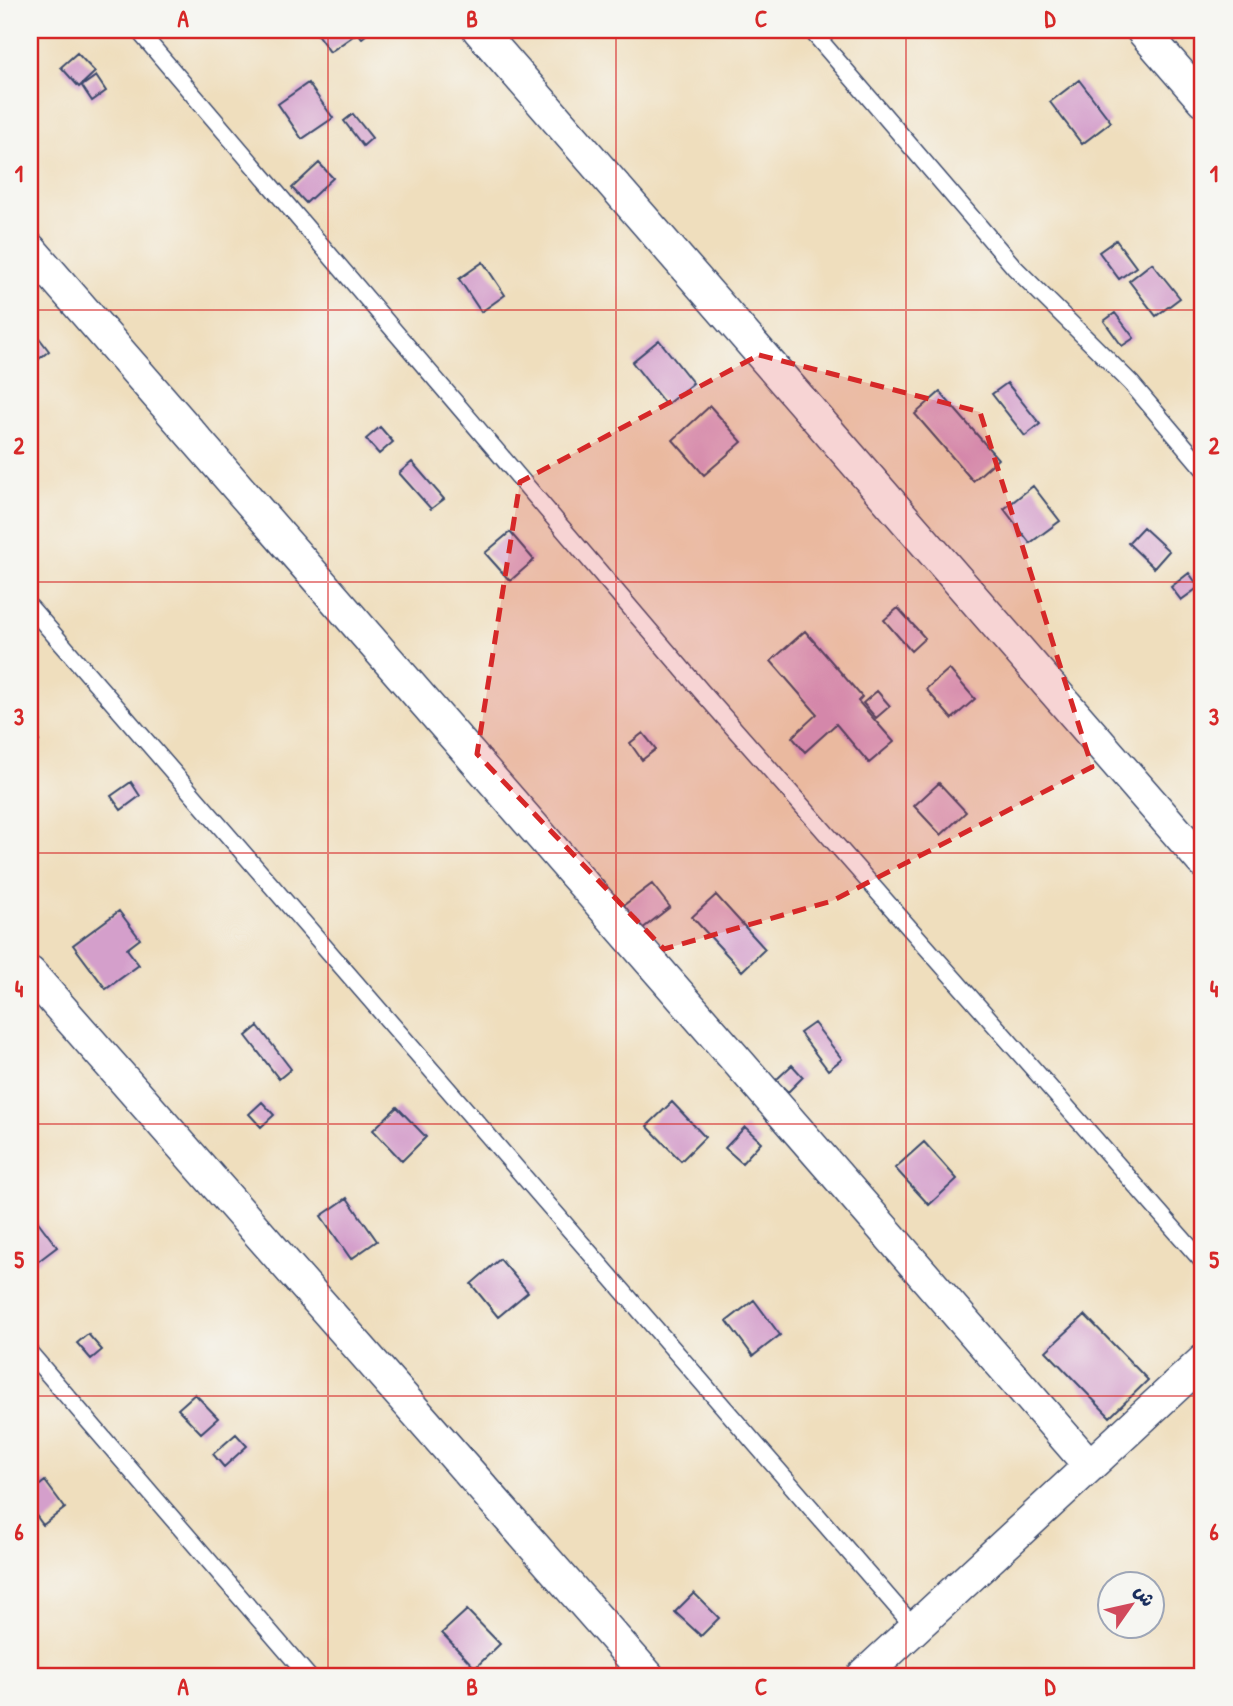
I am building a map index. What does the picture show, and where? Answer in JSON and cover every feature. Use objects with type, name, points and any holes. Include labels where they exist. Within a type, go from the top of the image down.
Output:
[{"type":"street","points":[[479,30],[1203,862]]},
{"type":"street","points":[[1142,30],[1203,100]]},
{"type":"street","points":[[30,249],[1090,1466]]},
{"type":"street","points":[[30,973],[648,1676]]},
{"type":"street","points":[[863,1676],[1203,1361]]},
{"type":"lane","points":[[138,30],[702,692],[1203,1262]]},
{"type":"lane","points":[[811,30],[1016,268],[1130,383],[1203,468]]},
{"type":"lane","points":[[30,607],[915,1628]]},
{"type":"lane","points":[[30,1353],[309,1676]]},
{"type":"highlighted area","points":[[759,355],[980,412],[1092,767],[832,901],[664,949],[477,754],[520,482]]},
{"type":"building","points":[[314,30],[353,30],[356,34],[330,52]]},
{"type":"building","points":[[356,30],[372,30],[362,38]]},
{"type":"building","points":[[77,53],[95,72],[79,87],[61,67]]},
{"type":"building","points":[[96,76],[106,91],[92,101],[82,86]]},
{"type":"building","points":[[1079,80],[1111,122],[1082,144],[1050,102]]},
{"type":"building","points":[[308,83],[333,118],[302,139],[278,104]]},
{"type":"building","points":[[353,114],[372,138],[363,146],[344,121]]},
{"type":"building","points":[[319,163],[333,178],[306,203],[292,188]]},
{"type":"building","points":[[1116,240],[1136,267],[1119,279],[1099,252]]},
{"type":"building","points":[[483,262],[505,295],[481,312],[459,279]]},
{"type":"building","points":[[1152,263],[1180,298],[1156,316],[1129,281]]},
{"type":"building","points":[[1115,313],[1134,338],[1122,346],[1104,321]]},
{"type":"building","points":[[30,326],[49,351],[30,366]]},
{"type":"building","points":[[659,340],[693,383],[666,405],[632,362]]},
{"type":"building","points":[[1007,383],[1040,424],[1025,436],[992,394]]},
{"type":"building","points":[[940,392],[998,459],[973,481],[915,414]]},
{"type":"building","points":[[710,406],[742,442],[704,475],[673,440]]},
{"type":"building","points":[[380,427],[393,442],[379,454],[366,439]]},
{"type":"building","points":[[412,462],[444,499],[431,509],[399,473]]},
{"type":"building","points":[[1033,486],[1060,521],[1030,543],[1004,509]]},
{"type":"building","points":[[1143,527],[1169,551],[1154,568],[1128,543]]},
{"type":"building","points":[[510,532],[534,560],[510,581],[485,553]]},
{"type":"building","points":[[1189,573],[1199,587],[1181,600],[1171,587]]},
{"type":"building","points":[[898,608],[925,638],[911,651],[884,620]]},
{"type":"building","points":[[805,631],[862,697],[858,701],[894,742],[869,763],[836,724],[805,752],[792,737],[817,714],[771,661]]},
{"type":"building","points":[[949,669],[975,699],[952,719],[926,689]]},
{"type":"building","points":[[877,691],[890,706],[876,718],[863,703]]},
{"type":"building","points":[[30,731],[39,741],[30,748]]},
{"type":"building","points":[[643,733],[656,749],[642,760],[630,743]]},
{"type":"building","points":[[131,782],[140,796],[121,810],[111,796]]},
{"type":"building","points":[[939,783],[966,812],[941,835],[914,806]]},
{"type":"building","points":[[652,884],[670,907],[642,929],[624,905]]},
{"type":"building","points":[[716,895],[765,949],[742,971],[692,917]]},
{"type":"building","points":[[119,911],[140,939],[127,949],[139,965],[106,989],[73,945]]},
{"type":"building","points":[[814,1023],[842,1059],[828,1070],[800,1033]]},
{"type":"building","points":[[258,1026],[291,1069],[279,1079],[246,1036]]},
{"type":"building","points":[[792,1065],[803,1077],[788,1092],[776,1080]]},
{"type":"building","points":[[262,1102],[274,1115],[261,1127],[249,1114]]},
{"type":"building","points":[[672,1102],[705,1137],[681,1161],[647,1126]]},
{"type":"building","points":[[397,1107],[426,1137],[402,1161],[373,1130]]},
{"type":"building","points":[[745,1127],[761,1142],[742,1163],[725,1148]]},
{"type":"building","points":[[924,1142],[957,1179],[929,1205],[895,1168]]},
{"type":"building","points":[[347,1198],[377,1241],[351,1259],[321,1216]]},
{"type":"building","points":[[30,1211],[57,1247],[36,1263],[30,1256]]},
{"type":"building","points":[[500,1259],[528,1292],[498,1317],[471,1284]]},
{"type":"building","points":[[754,1300],[780,1335],[753,1356],[727,1321]]},
{"type":"building","points":[[1085,1315],[1148,1380],[1110,1417],[1046,1351]]},
{"type":"building","points":[[88,1334],[102,1350],[91,1359],[77,1343]]},
{"type":"building","points":[[195,1394],[218,1418],[201,1433],[178,1409]]},
{"type":"building","points":[[236,1434],[247,1446],[224,1467],[213,1454]]},
{"type":"building","points":[[45,1481],[65,1508],[43,1525],[30,1507],[30,1493]]},
{"type":"building","points":[[694,1593],[719,1618],[701,1636],[675,1612]]},
{"type":"building","points":[[467,1610],[500,1644],[475,1668],[442,1633]]}]
